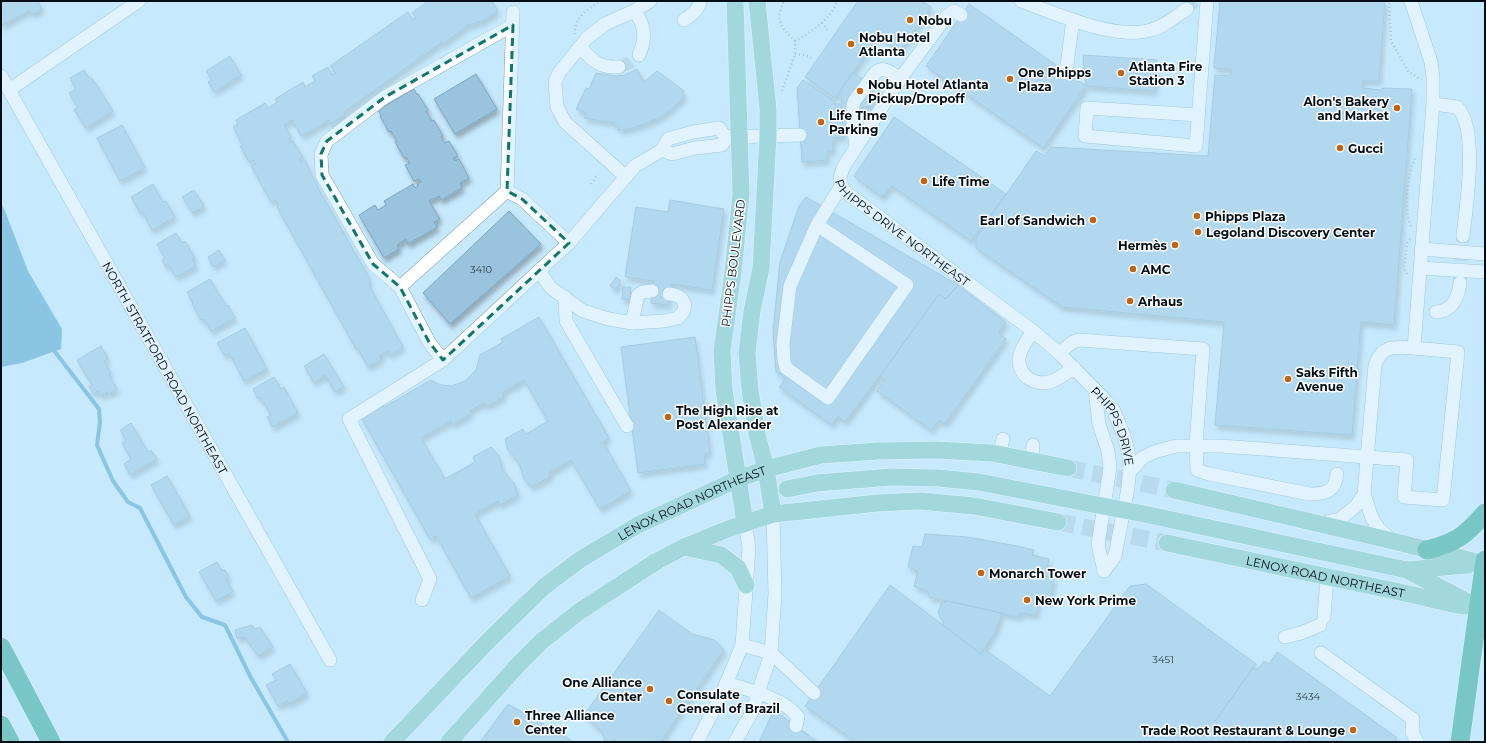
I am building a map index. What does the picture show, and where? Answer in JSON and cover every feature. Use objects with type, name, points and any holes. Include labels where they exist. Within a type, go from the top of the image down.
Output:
[{"type":"highway","points":[[1428,550],[1450,543],[1465,535],[1485,513]]},
{"type":"highway","points":[[1460,742],[1482,607],[1485,560]]},
{"type":"highway","points":[[1,647],[51,742]]},
{"type":"highway","points":[[1,725],[10,742]]},
{"type":"main road","name":"PHIPPS BOULEVARD","points":[[736,1],[734,137],[742,194],[722,351],[724,390],[745,523]]},
{"type":"main road","name":"PHIPPS BOULEVARD","points":[[757,1],[768,109],[768,136],[761,268],[752,311],[748,353],[750,390],[757,434],[766,470],[772,514]]},
{"type":"main road","name":"LENOX ROAD NORTHEAST","points":[[392,742],[491,638],[545,586],[581,559],[638,525],[738,479],[821,455],[878,451],[1001,447],[1032,453],[1068,468]]},
{"type":"main road","points":[[766,470],[787,489]]},
{"type":"main road","points":[[772,514],[787,489],[817,483],[891,477],[938,478],[979,482],[1124,510],[1407,570],[1482,607]]},
{"type":"main road","points":[[1174,490],[1485,564]]},
{"type":"main road","points":[[449,742],[517,666],[542,641],[580,611],[657,561],[684,547],[728,528],[772,514],[878,503],[920,501],[974,506],[1058,522]]},
{"type":"main road","name":"LENOX ROAD NORTHEAST","points":[[1167,543],[1452,604],[1482,607]]},
{"type":"main road","points":[[684,547],[722,555],[738,568],[746,585]]},
{"type":"main road","points":[[1407,570],[1485,564]]},
{"type":"street","points":[[9,90],[139,1]]},
{"type":"street","points":[[626,177],[565,122],[557,107],[554,82],[559,73],[587,38],[605,24],[634,11],[650,1]]},
{"type":"street","points":[[684,20],[700,7],[700,1]]},
{"type":"street","points":[[1021,1],[1092,26],[1128,33],[1148,31],[1167,23],[1187,9]]},
{"type":"street","points":[[1198,115],[1087,108],[1085,136],[1196,146],[1207,1]]},
{"type":"street","points":[[1410,1],[1431,62],[1433,77],[1433,104],[1414,348]]},
{"type":"street","points":[[634,11],[643,24],[645,35],[643,46],[639,55]]},
{"type":"street","name":"PHIPPS DRIVE NORTHEAST","points":[[961,15],[954,12],[946,17],[900,79],[844,166],[840,174],[841,186],[847,193],[1032,331],[1059,353],[1094,390]]},
{"type":"street","points":[[400,287],[508,192],[513,18],[385,97],[327,141],[321,154],[322,175],[325,191],[369,266],[400,287],[429,342],[443,360]]},
{"type":"street","points":[[1066,72],[1073,20]]},
{"type":"street","points":[[580,47],[588,57],[597,64],[608,67],[619,67]]},
{"type":"street","points":[[856,146],[853,110],[854,102],[873,74],[882,69],[888,70],[900,79]]},
{"type":"street","name":"NORTH STRATFORD ROAD NORTHEAST","points":[[1,76],[330,660]]},
{"type":"street","points":[[1433,104],[1458,107],[1464,114],[1466,122],[1470,161],[1463,236]]},
{"type":"street","points":[[854,125],[859,130],[863,130],[870,126]]},
{"type":"street","points":[[422,600],[430,579],[349,419],[443,360],[569,243],[635,166],[662,150],[668,139],[692,132],[719,128],[724,135],[734,137],[800,135]]},
{"type":"street","points":[[817,225],[908,285],[828,398],[786,368],[783,344],[790,286],[817,225],[841,186]]},
{"type":"street","points":[[508,192],[522,199],[569,243]]},
{"type":"street","points":[[1421,249],[1485,254]]},
{"type":"street","points":[[1420,268],[1485,272]]},
{"type":"street","points":[[539,271],[551,288],[583,310],[609,320],[632,323],[664,321],[678,318],[683,312],[685,306],[683,299],[677,295],[669,294]]},
{"type":"street","points":[[1436,312],[1447,310],[1456,301],[1459,294],[1460,284]]},
{"type":"street","points":[[632,323],[638,295],[643,292],[652,291]]},
{"type":"street","points":[[565,297],[566,321],[627,426]]},
{"type":"street","points":[[1032,331],[1023,346],[1019,357],[1020,367],[1025,376],[1033,382],[1044,383],[1054,381],[1074,368]]},
{"type":"street","points":[[1059,353],[1067,346],[1079,340],[1203,349],[1196,445],[1198,470],[1209,474],[1310,494],[1319,494],[1330,491],[1336,482],[1337,474]]},
{"type":"street","points":[[1130,472],[1142,458],[1154,452],[1176,446],[1196,445],[1368,457],[1407,460],[1404,497],[1443,500],[1458,352],[1414,348],[1388,349],[1377,358],[1375,364],[1368,457],[1364,494],[1372,518],[1379,529],[1393,541]]},
{"type":"street","name":"PHIPPS DRIVE","points":[[1094,390],[1113,409],[1119,421],[1128,451],[1130,472],[1115,556],[1104,571],[1098,544],[1110,468],[1108,451],[1099,424],[1094,390]]},
{"type":"street","points":[[1320,524],[1340,519],[1356,506],[1364,494]]},
{"type":"street","points":[[735,742],[752,712],[771,653],[775,594],[772,514]]},
{"type":"street","points":[[697,742],[722,694],[742,645],[749,548],[745,523]]},
{"type":"street","points":[[1285,637],[1301,633],[1322,621],[1327,577]]},
{"type":"street","points":[[742,645],[771,653],[814,693]]},
{"type":"street","points":[[1321,653],[1413,719],[1412,732],[1416,742]]},
{"type":"street","points":[[726,682],[784,704],[798,717],[796,726]]},
{"type":"path","points":[[780,95],[795,54],[795,41],[782,28],[779,21],[780,11],[784,1]]},
{"type":"path","points":[[795,41],[822,23],[836,6],[837,1]]},
{"type":"path","points":[[1393,1],[1389,4],[1391,41],[1408,72]]},
{"type":"path","points":[[822,23],[829,32]]},
{"type":"path","points":[[795,54],[812,58]]},
{"type":"path","points":[[1411,227],[1406,199],[1412,164],[1417,154]]},
{"type":"path","points":[[591,184],[598,174]]},
{"type":"highlighted area","points":[[513,25],[507,191],[522,199],[569,243],[443,360],[429,342],[400,287],[373,264],[322,175],[321,154],[327,141],[385,97]]},
{"type":"water","points":[[1,203],[28,271],[62,329],[61,349],[22,363],[1,367]]},
{"type":"building","points":[[1,1],[38,1],[42,9],[32,15],[30,10],[1,26]]},
{"type":"building","points":[[428,1],[492,1],[498,11],[480,23],[479,21],[470,26],[469,24],[443,44],[442,42],[344,112],[345,115],[330,124],[328,120],[301,136],[292,120],[284,125],[291,137],[288,140],[290,143],[293,141],[303,157],[299,159],[301,163],[305,160],[317,186],[370,279],[369,285],[403,347],[390,355],[388,351],[379,356],[382,359],[368,367],[358,349],[356,349],[277,207],[279,205],[276,200],[271,202],[251,166],[256,164],[254,160],[249,162],[240,146],[243,146],[233,127],[238,124],[236,120],[265,103],[268,108],[277,102],[275,99],[303,82],[305,87],[315,81],[312,76],[328,67],[332,75],[336,73],[330,66],[408,12],[413,20],[416,18],[412,13]]},
{"type":"building","name":"Nobu Hotel Atlanta","points":[[858,1],[922,1],[931,7],[900,51],[878,36],[835,98],[805,77]]},
{"type":"building","name":"Phipps Plaza","points":[[1220,1],[1385,1],[1379,81],[1362,81],[1362,88],[1382,90],[1382,88],[1412,89],[1394,325],[1361,322],[1352,435],[1215,425],[1224,322],[1062,307],[976,248],[976,238],[1036,151],[1045,156],[1051,147],[1208,156],[1215,75],[1230,76],[1231,69],[1214,68]]},
{"type":"building","name":"One Phipps Plaza","points":[[969,4],[1086,86],[1043,148],[926,66]]},
{"type":"building","name":"Atlanta Fire Station 3","points":[[1083,55],[1157,60],[1155,91],[1086,86]]},
{"type":"building","points":[[230,56],[241,75],[214,92],[208,82],[212,80],[206,71]]},
{"type":"building","points":[[637,69],[644,82],[657,71],[684,91],[682,94],[685,96],[674,107],[659,118],[628,129],[619,130],[618,126],[614,126],[614,122],[584,118],[586,113],[576,109],[586,88],[589,89],[596,73],[615,76],[625,75]]},
{"type":"building","points":[[84,70],[90,79],[92,78],[113,111],[86,128],[74,110],[78,107],[69,93],[76,89],[70,78]]},
{"type":"building","name":"Nobu Hotel Atlanta Pickup/Dropoff","points":[[853,72],[880,91],[868,107],[842,109],[841,90]]},
{"type":"building","points":[[476,74],[497,109],[455,134],[434,99]]},
{"type":"building","name":"Life TIme Parking","points":[[803,80],[834,101],[834,104],[841,104],[844,137],[833,138],[833,151],[827,151],[827,160],[802,162],[797,88]]},
{"type":"building","points":[[414,89],[428,110],[426,111],[432,121],[434,120],[443,136],[441,137],[444,143],[449,141],[458,156],[453,158],[455,161],[459,159],[469,178],[460,183],[462,188],[441,200],[439,196],[429,201],[440,219],[434,222],[437,227],[408,244],[406,239],[397,245],[399,249],[384,258],[359,215],[375,205],[378,210],[386,205],[384,201],[413,184],[415,188],[421,182],[419,179],[414,181],[405,165],[410,163],[406,157],[404,158],[395,142],[397,141],[391,131],[389,132],[378,110]]},
{"type":"building","name":"Life Time","points":[[894,117],[1006,194],[971,241],[892,186],[882,197],[854,176]]},
{"type":"building","points":[[122,125],[145,168],[120,181],[97,138]]},
{"type":"building","points":[[153,184],[163,202],[166,201],[175,217],[152,230],[142,211],[140,213],[131,197]]},
{"type":"building","points":[[194,190],[204,206],[193,213],[182,197]]},
{"type":"building","points":[[806,197],[958,285],[946,299],[939,294],[845,422],[838,416],[832,425],[779,387],[786,378],[776,372],[773,331],[780,262],[799,206]]},
{"type":"building","points":[[670,200],[724,209],[712,290],[671,284],[668,305],[651,303],[654,281],[625,277],[636,207],[668,212]]},
{"type":"building","points":[[509,211],[541,244],[450,324],[423,293]]},
{"type":"building","points":[[176,233],[182,243],[185,241],[195,258],[192,259],[196,266],[176,277],[169,265],[166,267],[162,260],[165,258],[157,244]]},
{"type":"building","points":[[219,250],[225,260],[213,267],[208,257]]},
{"type":"building","points":[[616,277],[621,281],[615,290],[610,286]]},
{"type":"building","points":[[210,279],[235,318],[211,331],[204,319],[201,320],[187,292]]},
{"type":"building","points":[[958,285],[1006,322],[998,333],[1006,339],[945,424],[939,420],[931,430],[877,391],[885,380],[880,376],[939,294],[946,299]]},
{"type":"building","points":[[623,287],[631,287],[630,300],[622,299]]},
{"type":"building","points":[[539,317],[609,438],[603,442],[631,491],[600,509],[571,460],[549,473],[551,476],[532,487],[524,479],[519,463],[508,450],[505,439],[523,429],[526,434],[548,421],[524,380],[502,393],[504,397],[486,406],[484,403],[469,411],[471,414],[452,425],[451,421],[421,438],[445,479],[475,462],[473,457],[491,447],[499,456],[503,471],[514,483],[518,495],[500,505],[498,501],[475,514],[510,576],[471,598],[436,536],[430,539],[361,417],[382,405],[384,407],[431,380],[441,385],[451,386],[465,381],[476,370],[480,355],[503,342],[501,339]]},
{"type":"building","points":[[245,328],[267,369],[244,381],[229,353],[225,356],[217,343]]},
{"type":"building","name":"The High Rise at Post Alexander","points":[[695,337],[710,453],[704,454],[705,464],[638,473],[621,347]]},
{"type":"building","points":[[101,346],[108,359],[104,361],[111,373],[109,375],[117,389],[109,394],[107,392],[101,396],[98,391],[93,394],[89,387],[92,385],[77,360]]},
{"type":"building","points":[[324,354],[344,387],[335,392],[325,375],[314,383],[304,366]]},
{"type":"building","points":[[274,377],[281,389],[284,387],[298,413],[273,427],[267,417],[271,415],[260,397],[258,399],[253,389]]},
{"type":"building","points":[[131,423],[148,452],[151,450],[157,459],[130,475],[124,464],[131,459],[122,443],[126,440],[120,430]]},
{"type":"building","points":[[167,476],[190,516],[174,525],[151,485]]},
{"type":"building","name":"Monarch Tower","points":[[925,534],[968,537],[1034,550],[1032,555],[1049,559],[1045,576],[1054,578],[1050,601],[1039,599],[1036,615],[1020,613],[1019,617],[929,597],[929,592],[914,586],[918,571],[908,567],[913,546],[922,547]]},
{"type":"building","points":[[217,562],[222,571],[225,570],[229,577],[226,579],[233,592],[216,601],[199,572]]},
{"type":"building","points":[[1146,584],[1256,664],[1215,721],[1221,726],[1210,742],[856,742],[805,706],[890,585],[981,654],[984,649],[1050,696],[1130,586]]},
{"type":"building","points":[[948,601],[1002,613],[996,631],[981,654],[943,625],[944,621],[941,619],[938,612],[941,604]]},
{"type":"building","name":"One Alliance Center","points":[[659,610],[692,634],[716,641],[724,650],[660,742],[616,742],[614,740],[612,742],[605,742],[603,733],[584,715]]},
{"type":"building","points":[[252,625],[255,629],[260,627],[273,647],[258,656],[245,637],[237,638],[235,630]]},
{"type":"building","points":[[1277,652],[1396,737],[1396,742],[1210,742],[1221,726],[1215,721],[1253,668],[1257,670],[1264,661],[1269,664]]},
{"type":"building","points":[[290,664],[307,693],[289,704],[287,701],[278,706],[266,685],[276,680],[272,674]]},
{"type":"building","name":"Three Alliance Center","points":[[508,704],[571,740],[570,742],[480,742]]},
{"type":"building","points":[[774,710],[818,742],[759,742]]},
{"type":"waterway","points":[[52,348],[99,409],[100,422],[97,445],[113,481],[128,502],[140,508],[186,597],[202,617],[225,625],[250,676],[288,742]]},
{"type":"tunnel","points":[[1187,9],[1194,1]]},
{"type":"tunnel","points":[[619,67],[629,63],[639,55]]},
{"type":"tunnel","points":[[1460,280],[1463,236]]},
{"type":"tunnel","points":[[1068,468],[1174,490]]},
{"type":"tunnel","points":[[1058,522],[1167,543]]},
{"type":"place","name":"Nobu","points":[[910,20]]},
{"type":"place","name":"Nobu Hotel Atlanta","points":[[851,44]]},
{"type":"place","name":"Atlanta Fire Station 3","points":[[1121,73]]},
{"type":"place","name":"One Phipps Plaza","points":[[1010,79]]},
{"type":"place","name":"Nobu Hotel Atlanta Pickup/Dropoff","points":[[860,91]]},
{"type":"place","name":"Alon's Bakery and Market","points":[[1397,108]]},
{"type":"place","name":"Life TIme Parking","points":[[821,122]]},
{"type":"place","name":"Gucci","points":[[1340,148]]},
{"type":"place","name":"Life Time","points":[[924,181]]},
{"type":"place","name":"Phipps Plaza","points":[[1197,216]]},
{"type":"place","name":"Earl of Sandwich","points":[[1093,220]]},
{"type":"place","name":"Legoland Discovery Center","points":[[1198,232]]},
{"type":"place","name":"Hermès","points":[[1175,245]]},
{"type":"place","name":"AMC","points":[[1133,269]]},
{"type":"place","name":"Arhaus","points":[[1130,301]]},
{"type":"place","name":"Saks Fifth Avenue","points":[[1288,379]]},
{"type":"place","name":"The High Rise at Post Alexander","points":[[668,417]]},
{"type":"place","name":"Monarch Tower","points":[[981,573]]},
{"type":"place","name":"New York Prime","points":[[1027,600]]},
{"type":"place","name":"One Alliance Center","points":[[650,689]]},
{"type":"place","name":"Consulate General of Brazil","points":[[669,701]]},
{"type":"place","name":"Three Alliance Center","points":[[517,722]]},
{"type":"place","name":"Trade Root Restaurant & Lounge","points":[[1353,730]]}]
